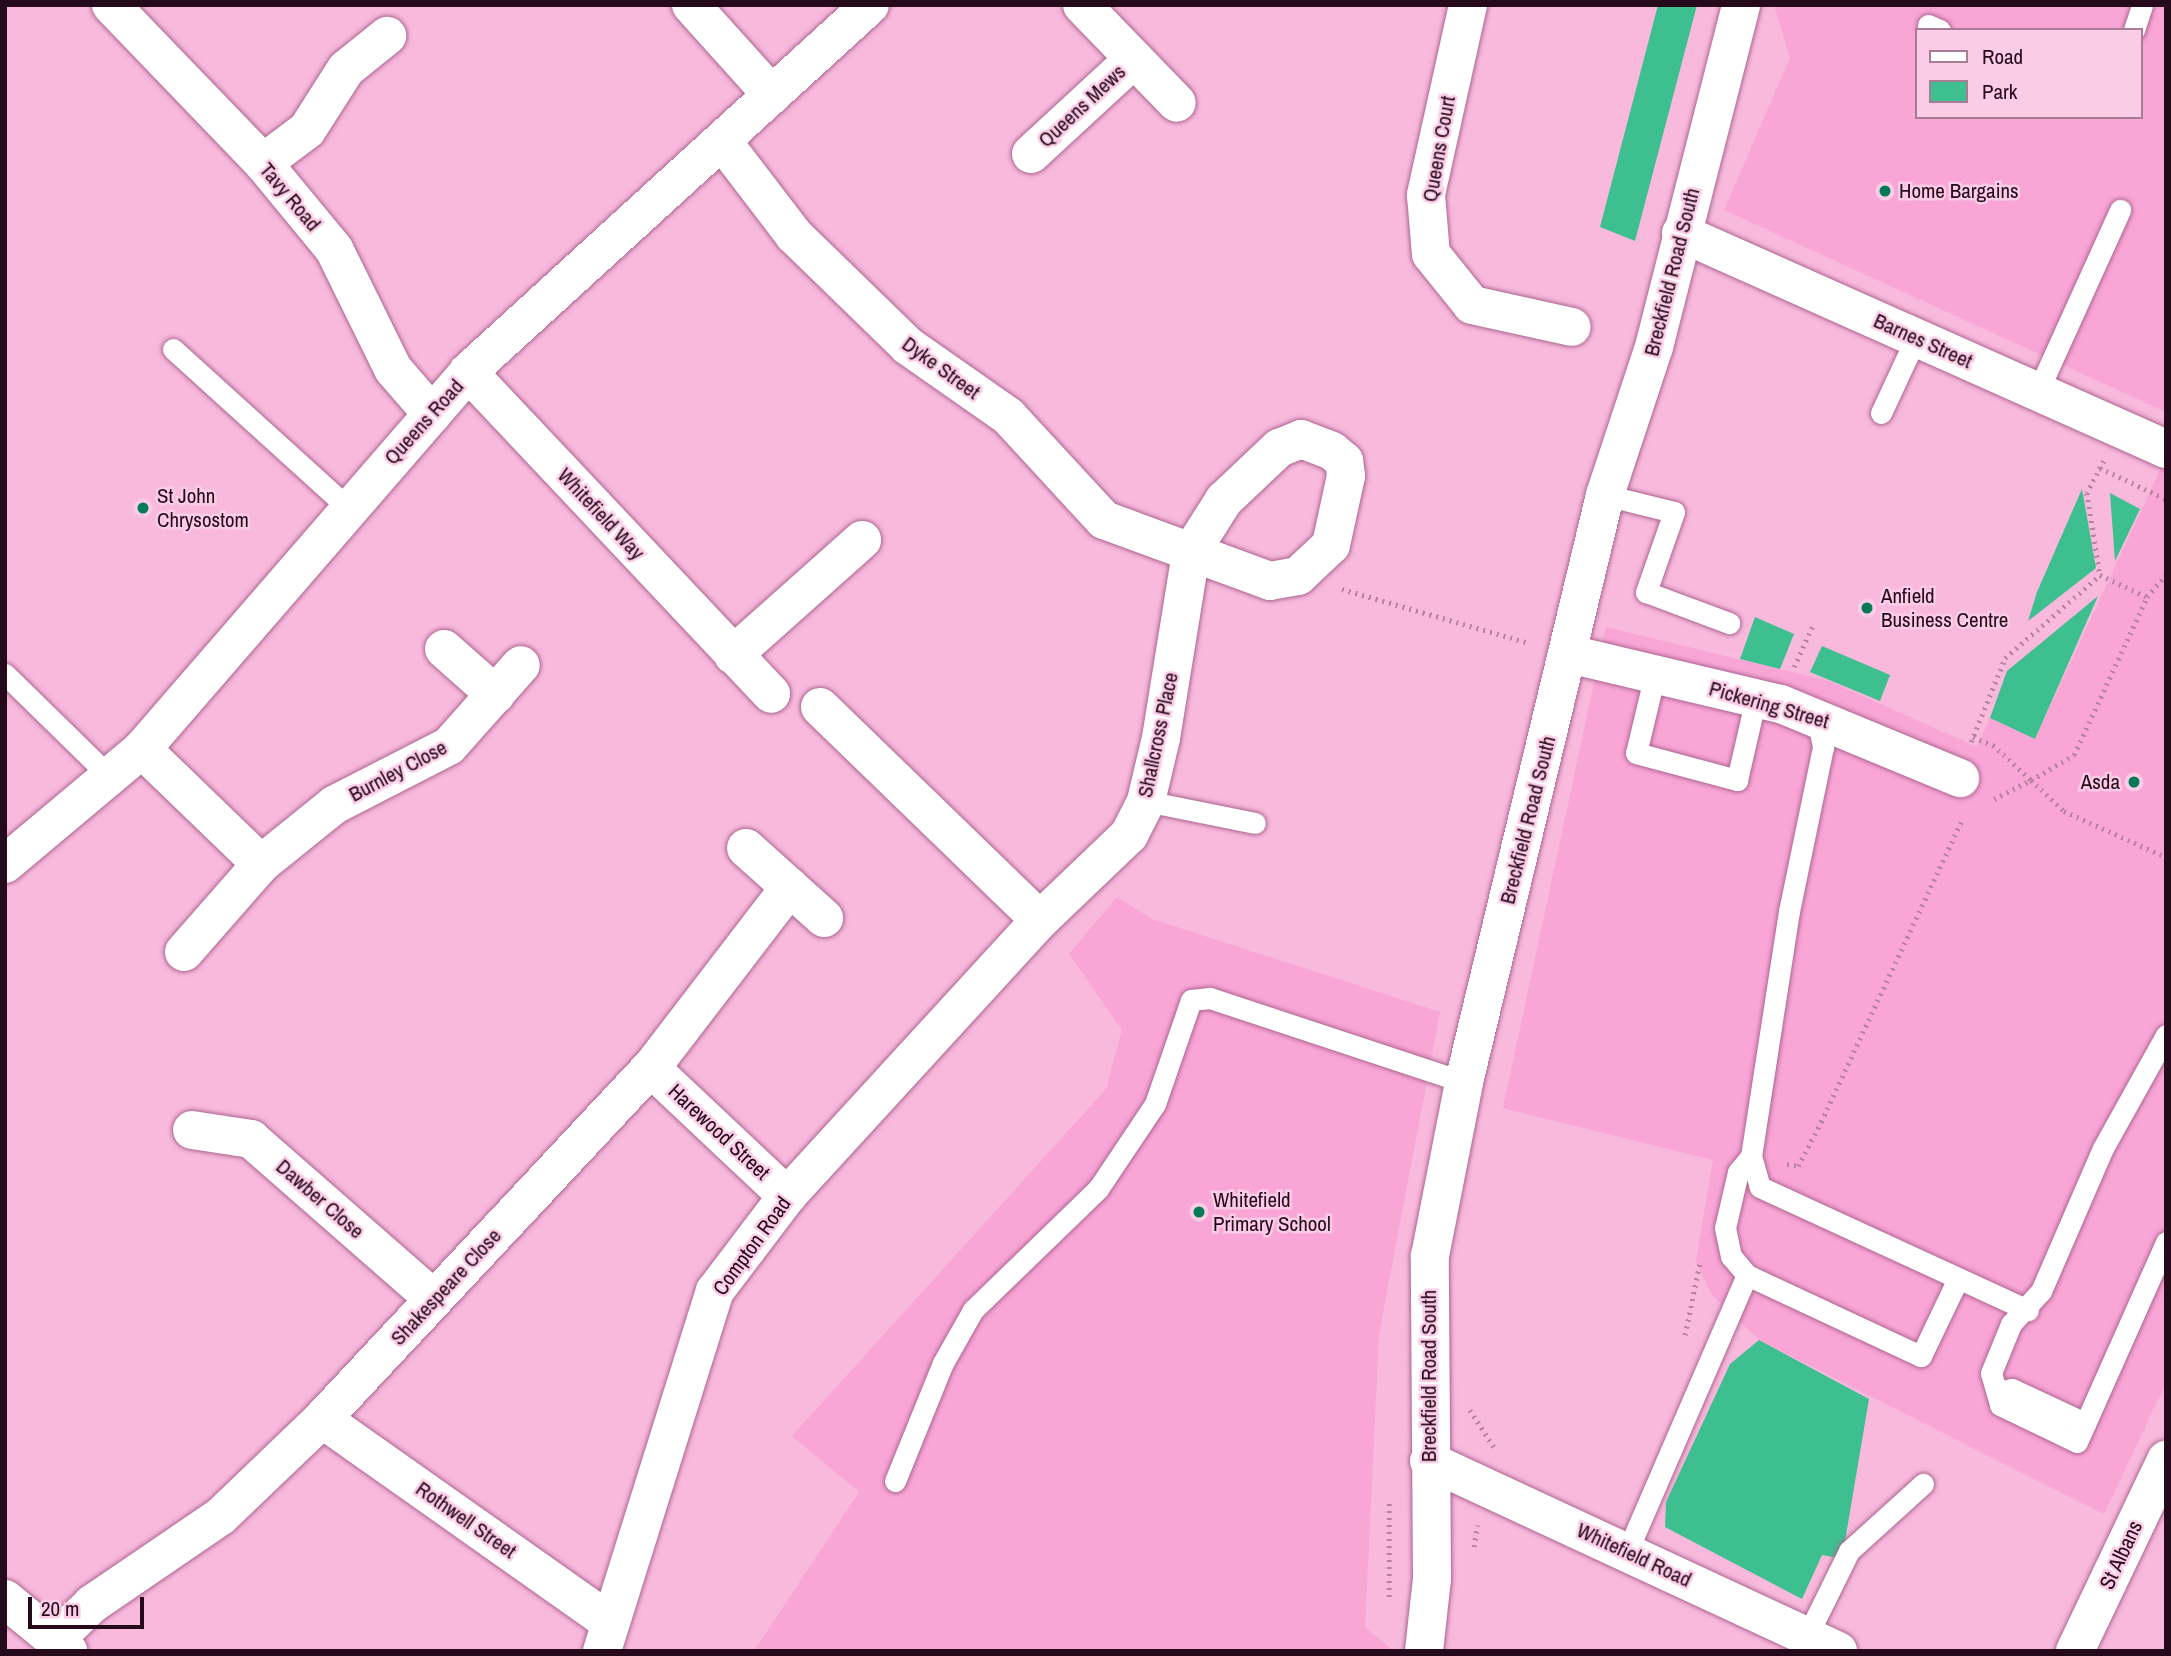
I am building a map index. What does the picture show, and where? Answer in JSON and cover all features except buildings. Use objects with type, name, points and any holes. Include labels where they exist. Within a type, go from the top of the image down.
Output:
[{"type":"street","name":"Tavy Road","points":[[111,5],[263,163],[334,250],[393,369],[432,414]]},
{"type":"street","points":[[691,5],[772,95]]},
{"type":"street","name":"Queens Road","points":[[5,864],[107,774],[142,749],[346,506],[468,372],[870,5]]},
{"type":"street","name":"Queens Mews","points":[[1082,5],[1177,103]]},
{"type":"street","name":"Queens Court","points":[[1468,5],[1426,195],[1432,254],[1472,305],[1572,327]]},
{"type":"street","name":"Breckfield Road South","points":[[1424,1651],[1432,1579],[1429,1461],[1430,1256],[1464,1082],[1569,654],[1605,495],[1654,347],[1741,5]]},
{"type":"street","points":[[263,163],[307,130],[346,69],[387,36]]},
{"type":"street","name":"Queens Mews","points":[[1031,154],[1134,58]]},
{"type":"street","name":"Dyke Street","points":[[723,142],[794,235],[908,346],[1008,416],[1104,520],[1270,580],[1298,576]]},
{"type":"street","name":"Barnes Street","points":[[1681,233],[2166,449]]},
{"type":"street","name":"Whitefield Way","points":[[468,372],[771,694]]},
{"type":"street","points":[[1191,552],[1224,500],[1279,448],[1301,439],[1318,442],[1344,461],[1343,508],[1331,545],[1298,576]]},
{"type":"street","points":[[733,655],[862,540]]},
{"type":"street","name":"Shallcross Place","points":[[1040,920],[1129,835],[1146,801],[1191,552]]},
{"type":"street","points":[[444,649],[496,695]]},
{"type":"street","name":"Pickering Street","points":[[1569,654],[1756,698],[1817,718],[1974,797]]},
{"type":"street","name":"Burnley Close","points":[[184,952],[261,864],[334,805],[449,746],[521,665]]},
{"type":"street","points":[[820,707],[1040,920]]},
{"type":"street","points":[[142,749],[261,864]]},
{"type":"street","points":[[746,848],[824,918]]},
{"type":"street","name":"Shakespeare Close","points":[[62,1646],[92,1604],[221,1516],[323,1419],[651,1068],[790,887]]},
{"type":"street","name":"Compton Road","points":[[606,1636],[715,1292],[787,1196],[1040,920]]},
{"type":"street","name":"Harewood Street","points":[[651,1068],[787,1196]]},
{"type":"street","name":"Dawber Close","points":[[192,1130],[251,1139],[434,1299]]},
{"type":"street","name":"Rothwell Street","points":[[323,1419],[606,1636]]},
{"type":"street","name":"St Albans","points":[[2075,1651],[2166,1460]]},
{"type":"street","name":"Whitefield Road","points":[[1429,1461],[1822,1644]]},
{"type":"street","points":[[5,1599],[62,1646]]},
{"type":"lane","points":[[2135,28],[2142,5]]},
{"type":"lane","points":[[2038,391],[2120,210]]},
{"type":"lane","points":[[1881,413],[1916,338]]},
{"type":"lane","points":[[173,349],[346,506]]},
{"type":"lane","points":[[1605,495],[1674,512],[1646,592],[1729,623]]},
{"type":"lane","points":[[5,674],[107,774]]},
{"type":"lane","points":[[1655,674],[1636,753],[1737,780],[1756,698]]},
{"type":"lane","points":[[1817,718],[1823,747],[1787,924],[1751,1156],[1738,1172],[1725,1228],[1731,1256],[1748,1275],[1921,1356],[1956,1281]]},
{"type":"lane","points":[[1146,801],[1255,822]]},
{"type":"lane","points":[[895,1480],[943,1363],[973,1310],[1098,1189],[1155,1104],[1191,1000],[1210,998],[1464,1082]]},
{"type":"lane","points":[[2166,1035],[2103,1148],[2028,1310],[2011,1324],[1991,1373],[2000,1405],[2077,1442],[2166,1242]]},
{"type":"lane","points":[[1751,1156],[1767,1194],[1956,1281],[2028,1310]]},
{"type":"lane","points":[[1628,1552],[1748,1275]]},
{"type":"lane","points":[[1822,1644],[1849,1551],[1923,1484]]},
{"type":"path","points":[[2100,575],[2087,493],[2100,468],[2166,499]]},
{"type":"path","points":[[1751,1156],[1798,1166],[1933,874],[1974,797],[2031,780],[2074,755],[2147,597],[2166,574]]},
{"type":"path","points":[[2100,575],[2147,597]]},
{"type":"path","points":[[2100,575],[2005,658],[1973,737],[1993,745],[2064,811],[2166,857]]},
{"type":"path","points":[[1298,576],[1569,654]]},
{"type":"path","points":[[1330,595],[1340,588]]},
{"type":"path","points":[[1682,1350],[1701,1256]]},
{"type":"path","points":[[1468,1406],[1502,1453]]},
{"type":"path","points":[[1473,1553],[1478,1519]]},
{"type":"shaded area","points":[[1774,5],[2166,5],[2166,412],[1724,210],[1790,58]]},
{"type":"shaded area","points":[[2166,457],[2166,1383],[2104,1514],[1759,1340],[1712,1295],[1696,1261],[1713,1160],[1503,1108],[1606,627],[1829,681],[1977,747],[1990,718],[2035,739]]},
{"type":"shaded area","name":"Whitefield Primary School","points":[[1117,897],[1152,919],[1440,1012],[1379,1334],[1365,1627],[1393,1651],[754,1651],[859,1492],[792,1436],[1106,1089],[1122,1030],[1069,954]]},
{"type":"green space","points":[[1658,5],[1697,5],[1635,241],[1600,227]]},
{"type":"green space","points":[[2082,489],[2096,568],[2028,621],[2037,592]]},
{"type":"green space","points":[[2110,493],[2140,509],[2115,561]]},
{"type":"green space","points":[[2098,596],[2035,739],[1990,718],[2007,671]]},
{"type":"green space","points":[[1755,617],[1794,634],[1780,669],[1740,659]]},
{"type":"green space","points":[[1822,646],[1890,675],[1880,701],[1810,672]]},
{"type":"green space","points":[[1759,1340],[1869,1399],[1844,1547],[1838,1558],[1822,1555],[1802,1599],[1665,1527],[1666,1502],[1730,1364]]},
{"type":"place","name":"Home Bargains","points":[[1885,191]]},
{"type":"place","name":"St John Chrysostom","points":[[143,508]]},
{"type":"place","name":"Anfield Business Centre","points":[[1867,608]]},
{"type":"place","name":"Asda","points":[[2134,782]]},
{"type":"place","name":"Whitefield Primary School","points":[[1199,1212]]}]
